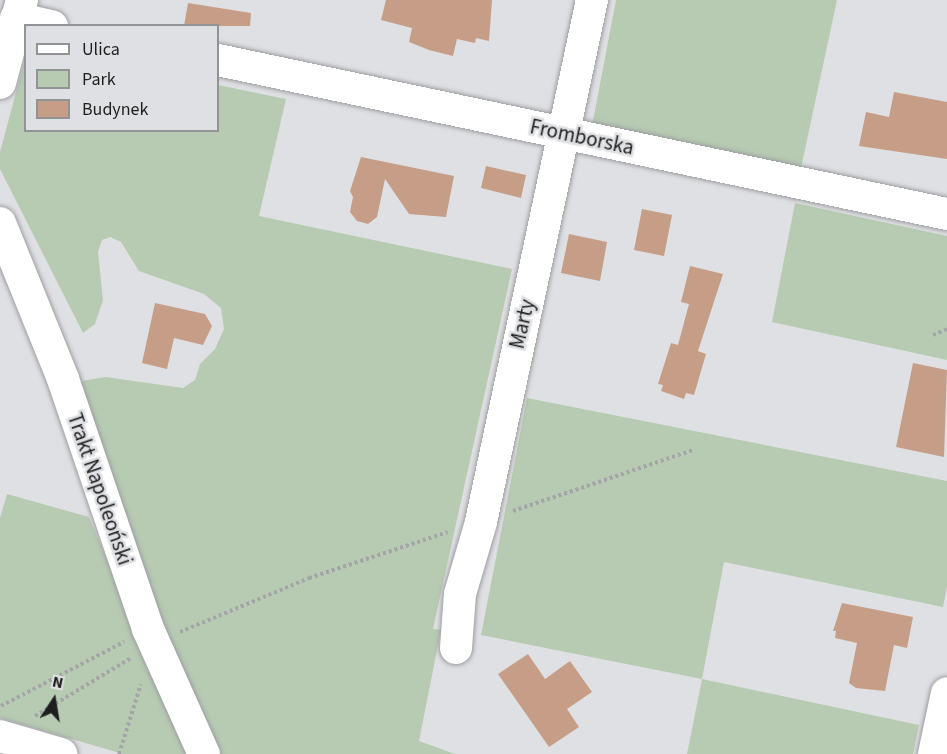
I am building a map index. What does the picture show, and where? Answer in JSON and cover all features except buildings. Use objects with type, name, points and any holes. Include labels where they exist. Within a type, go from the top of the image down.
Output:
[{"type":"street","name":"Marty","points":[[456,648],[460,594],[481,522],[565,134],[591,0]]},
{"type":"street","points":[[0,83],[19,9],[48,24]]},
{"type":"street","name":"Fromborska","points":[[219,60],[947,213]]},
{"type":"street","name":"Trakt Napoleoński","points":[[0,223],[63,379],[151,636],[204,754]]},
{"type":"street","points":[[934,754],[947,693]]},
{"type":"street","points":[[0,736],[61,754]]},
{"type":"path","points":[[933,335],[947,329]]},
{"type":"path","points":[[0,707],[151,636],[309,578],[693,450]]},
{"type":"path","points":[[28,719],[151,636]]},
{"type":"path","points":[[119,754],[151,636]]},
{"type":"green space","points":[[616,0],[837,0],[801,168],[592,126]]},
{"type":"green space","points":[[24,63],[24,132],[219,132],[219,85],[286,99],[259,216],[512,269],[433,629],[441,630],[419,741],[455,754],[123,754],[0,718],[0,518],[7,494],[89,517],[135,627],[70,383],[106,377],[183,388],[195,380],[200,364],[215,349],[224,329],[221,308],[204,294],[139,271],[121,242],[110,237],[102,240],[98,252],[103,300],[95,324],[83,333],[0,169],[0,152]]},
{"type":"green space","points":[[795,203],[947,236],[947,360],[772,322]]},
{"type":"green space","points":[[527,398],[947,481],[947,586],[943,607],[724,562],[702,679],[481,635]]},
{"type":"green space","points":[[702,679],[919,725],[913,754],[687,754]]}]
